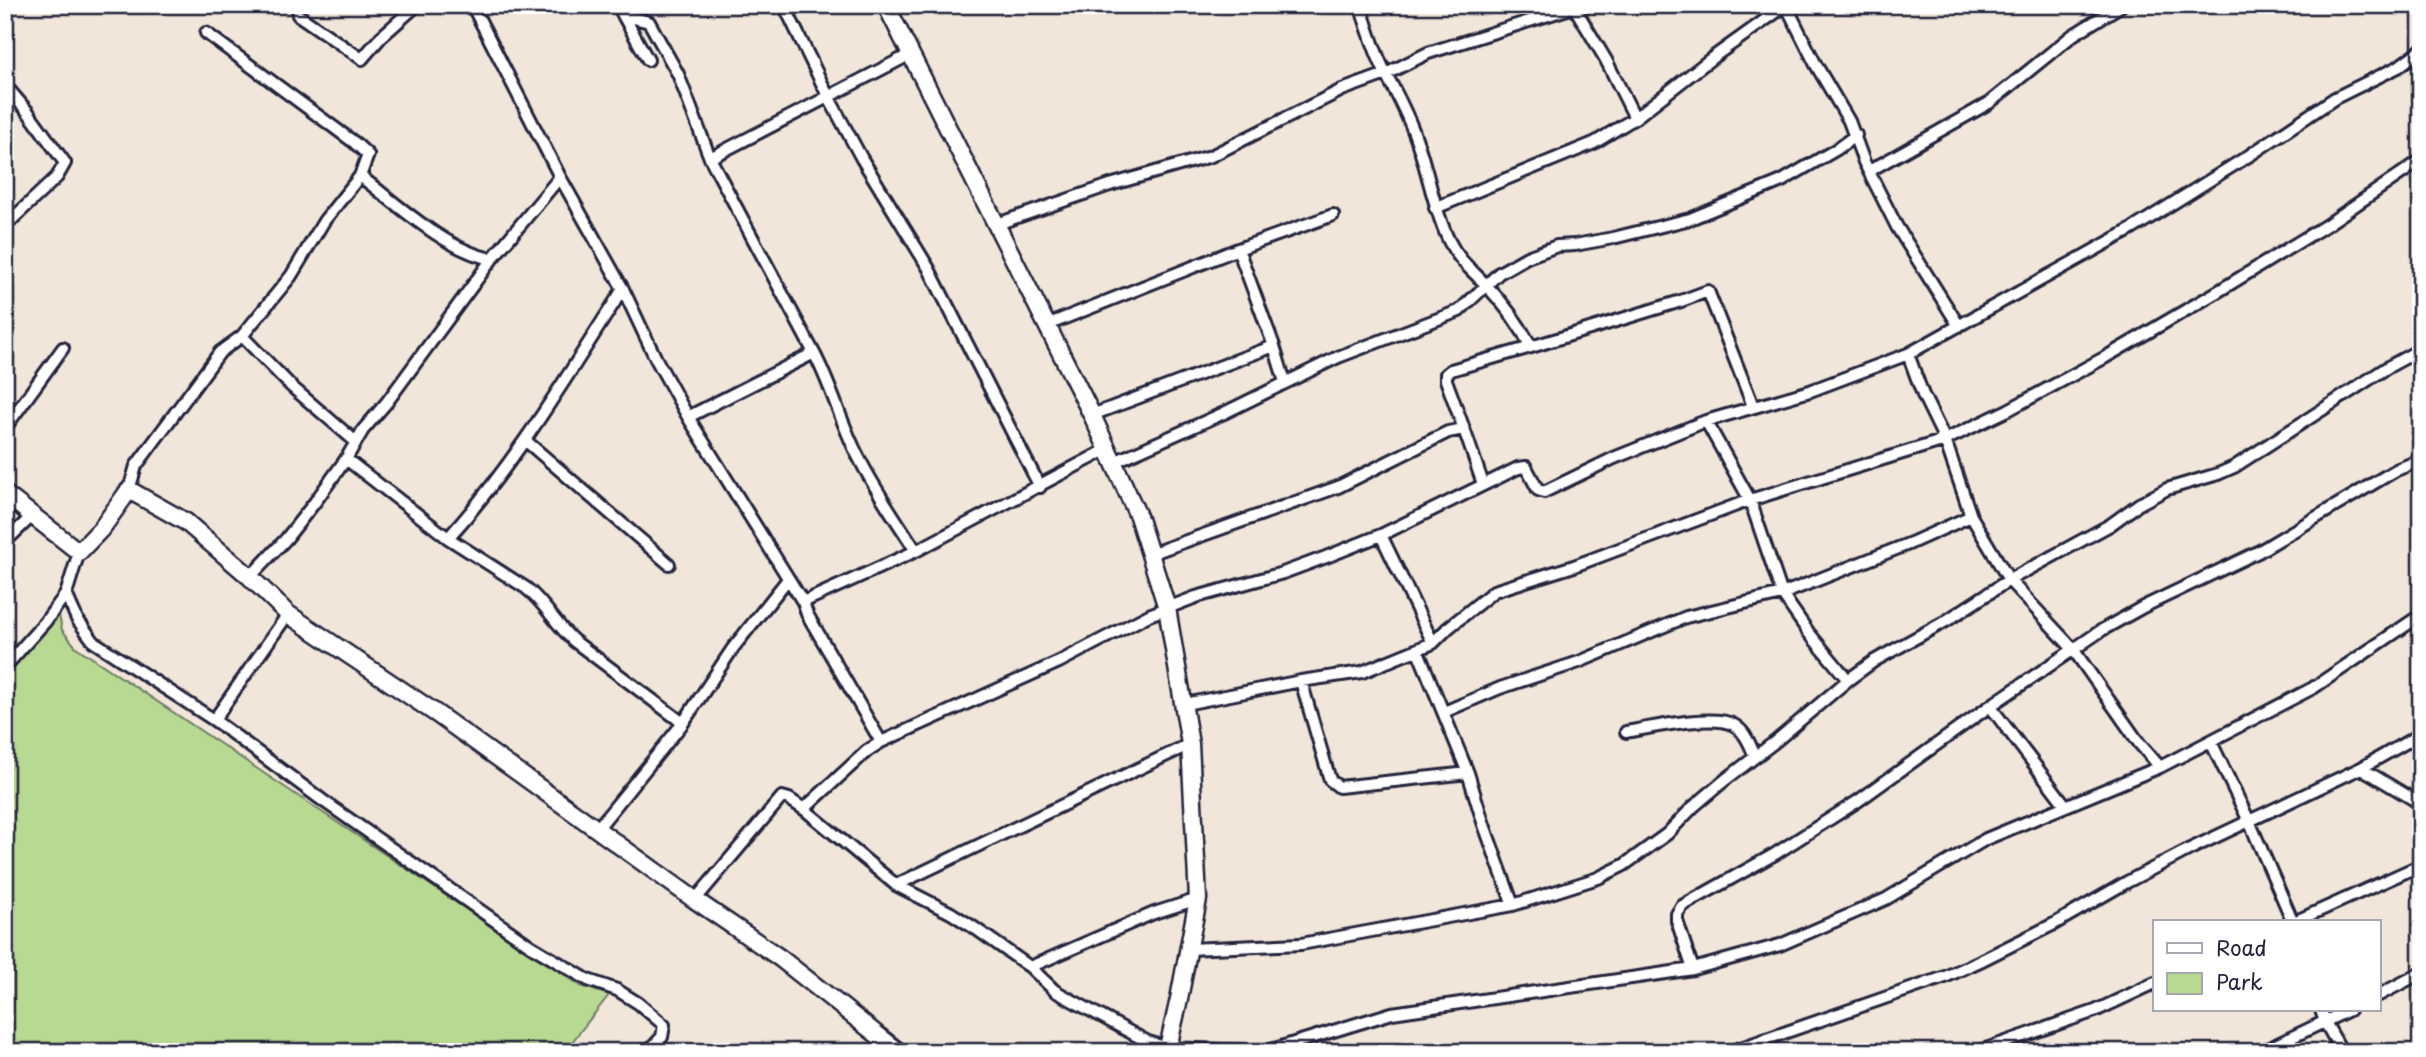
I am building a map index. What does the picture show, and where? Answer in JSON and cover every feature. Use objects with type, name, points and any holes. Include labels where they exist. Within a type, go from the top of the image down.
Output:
[{"type":"main road","points":[[886,5],[1111,455],[1138,516],[1167,608],[1190,744],[1198,899],[1167,1050]]},
{"type":"main road","points":[[5,494],[79,552],[102,528],[129,490],[186,522],[288,614],[437,714],[791,966],[899,1052]]},
{"type":"street","points":[[298,15],[362,59],[381,37],[417,5]]},
{"type":"street","points":[[472,5],[560,177],[598,240],[656,359],[688,417],[803,602],[807,614],[881,742]]},
{"type":"street","points":[[785,5],[829,98],[862,159],[928,267],[1040,487]]},
{"type":"street","points":[[1360,5],[1386,74],[1403,103],[1418,144],[1435,208],[1449,242],[1523,332],[1531,347]]},
{"type":"street","points":[[1435,208],[1594,143],[1635,118],[1786,5],[1856,135],[1869,171],[1897,227],[1959,326]]},
{"type":"street","points":[[1869,171],[1989,103],[2052,50],[2122,5]]},
{"type":"street","points":[[997,224],[1110,185],[1211,156],[1342,90],[1386,74],[1428,53],[1576,6],[1635,118]]},
{"type":"street","points":[[621,10],[648,60]]},
{"type":"street","points":[[621,10],[649,22],[678,74],[710,159],[827,377],[836,410],[860,461],[916,551]]},
{"type":"street","points":[[129,490],[136,466],[220,352],[242,336],[291,276],[324,221],[360,176],[368,159],[366,152],[295,97],[205,33]]},
{"type":"street","points":[[804,809],[867,751],[881,742],[1059,662],[1149,615],[1196,597],[1283,573],[1381,535],[1523,466],[1538,490],[1544,492],[1614,458],[1706,421],[1810,391],[1908,354],[2133,229],[2335,99],[2399,67],[2421,50]]},
{"type":"street","points":[[710,159],[911,54]]},
{"type":"street","points":[[5,85],[65,163],[57,177],[5,226]]},
{"type":"street","points":[[803,602],[916,551],[1040,487],[1111,455],[1224,413],[1338,357],[1459,311],[1499,272],[1547,249],[1613,238],[1690,219],[1782,181],[1856,135]]},
{"type":"street","points":[[1185,704],[1362,672],[1433,643],[1494,591],[1574,566],[1750,500],[1945,440],[2008,411],[2168,321],[2325,226],[2421,160]]},
{"type":"street","points":[[360,176],[455,246],[474,256],[492,259]]},
{"type":"street","points":[[250,577],[286,539],[346,459],[363,429],[387,402],[492,259],[560,177]]},
{"type":"street","points":[[1047,326],[1238,249],[1334,215]]},
{"type":"street","points":[[1238,249],[1274,346],[1284,382]]},
{"type":"street","points":[[448,538],[471,513],[526,441],[623,289]]},
{"type":"street","points":[[1483,484],[1446,374],[1451,370],[1707,291],[1754,406]]},
{"type":"street","points":[[242,336],[292,387],[356,442]]},
{"type":"street","points":[[1092,415],[1274,346]]},
{"type":"street","points":[[5,428],[63,348]]},
{"type":"street","points":[[1189,949],[1301,944],[1513,905],[1598,878],[1624,865],[1667,834],[1693,807],[1847,680],[1874,661],[1946,621],[2009,580],[2110,525],[2139,504],[2167,489],[2234,467],[2388,367],[2421,349]]},
{"type":"street","points":[[688,417],[814,353]]},
{"type":"street","points":[[1908,354],[1923,395],[1945,440],[1971,516],[2009,580],[2073,649],[2139,743],[2160,767]]},
{"type":"street","points":[[1706,421],[1750,500],[1782,594],[1847,680]]},
{"type":"street","points":[[1150,554],[1338,487],[1448,432],[1464,429]]},
{"type":"street","points":[[526,441],[669,564]]},
{"type":"street","points":[[346,459],[448,538],[526,587],[574,641],[683,723]]},
{"type":"street","points":[[1693,969],[1677,921],[1677,914],[1682,906],[1775,854],[1858,801],[2073,649],[2143,607],[2258,552],[2396,470],[2421,460]]},
{"type":"street","points":[[5,542],[32,516]]},
{"type":"street","points":[[1444,712],[1500,688],[1579,662],[1686,617],[1782,594],[1971,516]]},
{"type":"street","points":[[1381,535],[1433,643]]},
{"type":"street","points":[[5,667],[66,594],[79,552]]},
{"type":"street","points":[[597,829],[683,723],[733,648],[788,579]]},
{"type":"street","points":[[66,594],[77,619],[94,642],[214,720],[322,800],[531,946],[588,980],[617,990],[638,1003],[664,1025],[662,1037],[648,1052]]},
{"type":"street","points":[[214,720],[288,614]]},
{"type":"street","points":[[695,900],[782,797],[804,809],[896,885],[951,913],[1030,967],[1055,991],[1101,1018],[1167,1050],[1270,1051],[1392,1013],[1693,969],[1780,946],[1886,899],[1965,850],[2160,767],[2211,742],[2313,688],[2421,615]]},
{"type":"street","points":[[1418,651],[1468,773],[1513,905]]},
{"type":"street","points":[[1301,681],[1332,784],[1339,787],[1468,773]]},
{"type":"street","points":[[1990,706],[2066,806]]},
{"type":"street","points":[[1626,732],[1718,720],[1734,725],[1745,736],[1755,757]]},
{"type":"street","points":[[1729,1052],[1945,977],[1980,961],[2054,925],[2137,876],[2361,768],[2421,734]]},
{"type":"street","points":[[2211,742],[2293,920]]},
{"type":"street","points":[[896,885],[1190,744]]},
{"type":"street","points":[[2361,768],[2421,804]]},
{"type":"street","points":[[2298,920],[2421,865]]},
{"type":"street","points":[[1030,967],[1154,914],[1198,899]]},
{"type":"street","points":[[2380,994],[2421,973]]},
{"type":"street","points":[[1977,1052],[2095,1011],[2153,984]]},
{"type":"street","points":[[2322,1012],[2342,1052]]},
{"type":"street","points":[[2261,1052],[2345,1012]]},
{"type":"green space","points":[[58,610],[62,630],[76,647],[581,986],[609,995],[564,1052],[5,1052],[5,670]]}]
